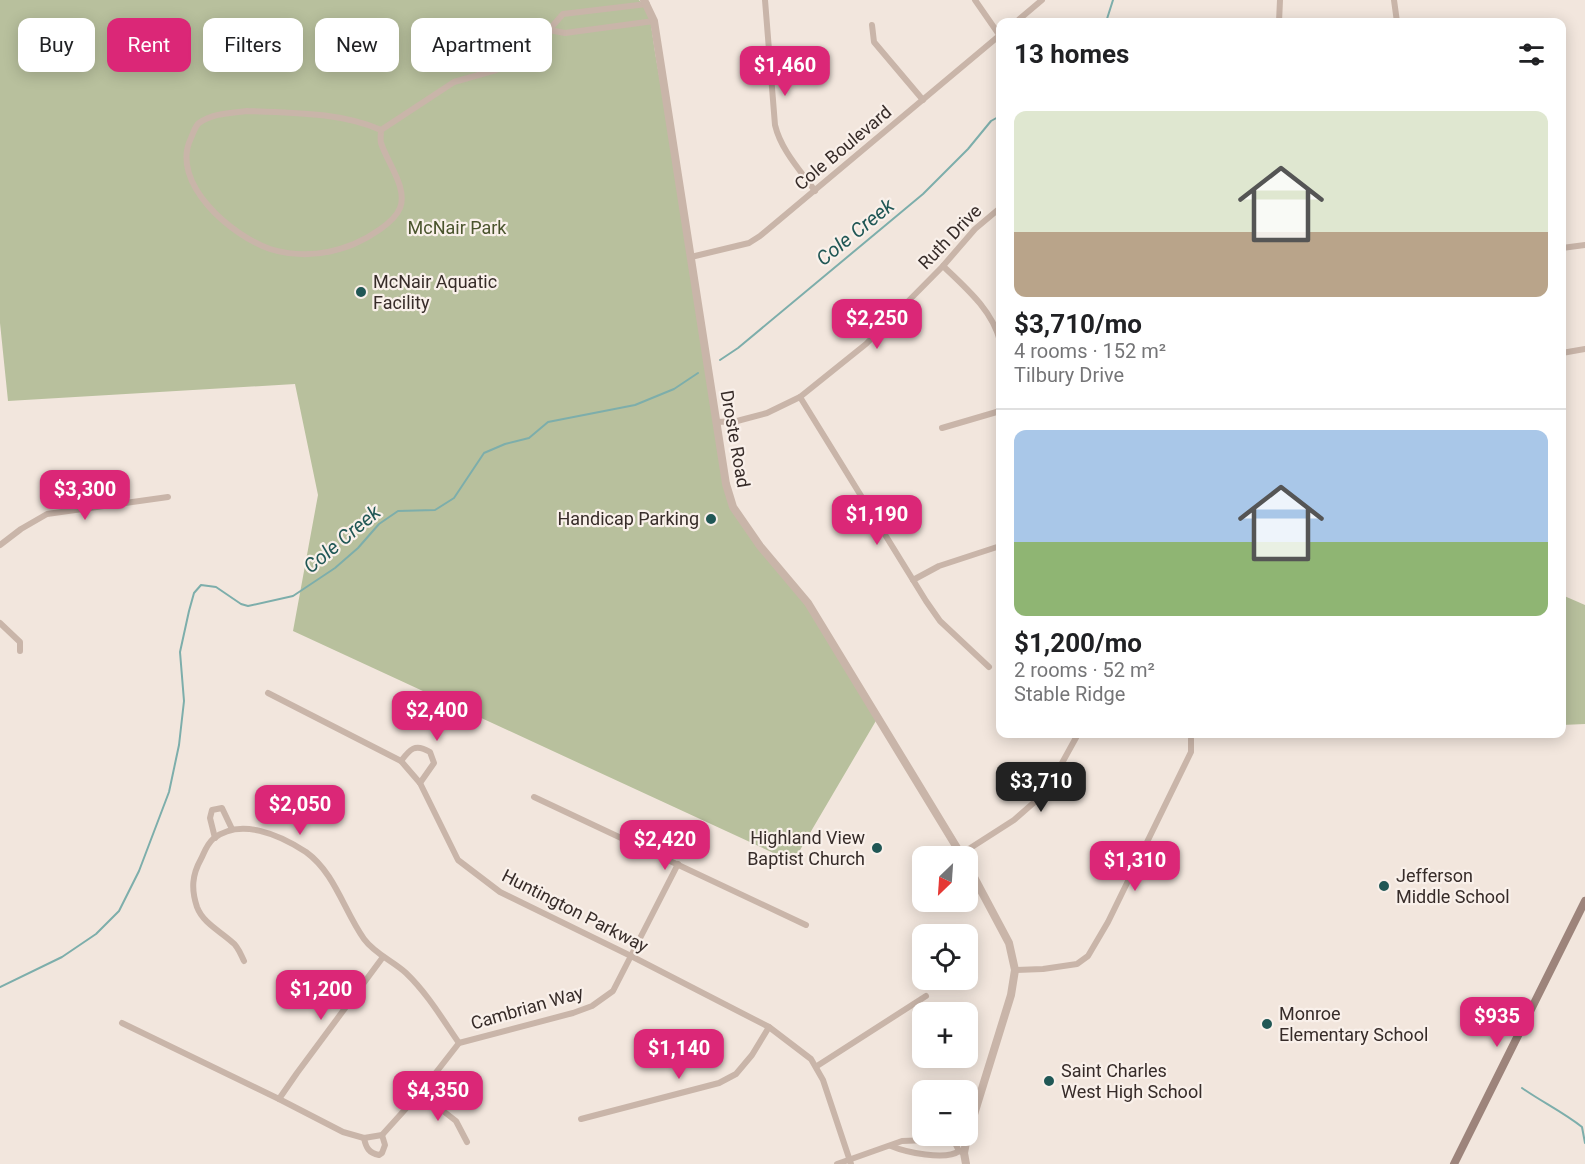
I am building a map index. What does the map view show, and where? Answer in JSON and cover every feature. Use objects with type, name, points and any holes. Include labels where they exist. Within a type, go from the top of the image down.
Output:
[{"type":"main road","points":[[1454,1164],[1584,906]]},
{"type":"street","points":[[765,0],[778,137],[785,151],[815,191]]},
{"type":"street","points":[[975,0],[996,29]]},
{"type":"street","points":[[1021,18],[1042,0]]},
{"type":"street","points":[[1279,18],[1280,0]]},
{"type":"street","points":[[1394,0],[1396,18]]},
{"type":"street","points":[[552,27],[563,14],[645,2]]},
{"type":"street","name":"Droste Road","points":[[645,2],[654,21],[726,484],[733,507],[760,546],[808,603],[956,846]]},
{"type":"street","points":[[552,31],[565,33],[654,21]]},
{"type":"street","points":[[873,25],[874,42],[923,100]]},
{"type":"street","name":"Cole Boulevard","points":[[691,258],[754,240],[996,38]]},
{"type":"street","points":[[381,130],[454,82],[489,72]]},
{"type":"street","points":[[247,111],[309,114],[367,124],[381,130],[381,142],[395,172],[400,190],[400,208],[386,225],[365,239],[336,251],[305,255],[271,249],[237,233],[198,193],[188,174],[187,145],[198,124],[218,114],[247,111]]},
{"type":"street","name":"Ruth Drive","points":[[717,422],[737,421],[767,413],[800,398],[866,344],[944,266],[975,229],[996,211]]},
{"type":"street","points":[[1566,247],[1585,245]]},
{"type":"street","points":[[944,266],[973,295],[996,327]]},
{"type":"street","points":[[1566,352],[1585,349]]},
{"type":"street","points":[[800,398],[940,621],[989,667]]},
{"type":"street","points":[[942,428],[996,412]]},
{"type":"street","points":[[0,545],[47,514],[168,497]]},
{"type":"street","points":[[913,580],[939,566],[996,547]]},
{"type":"street","points":[[0,623],[20,642],[20,651]]},
{"type":"street","name":"Huntington Parkway","points":[[268,693],[401,761],[420,783],[458,860],[500,892],[769,1027],[811,1059],[823,1080],[851,1162]]},
{"type":"street","points":[[975,846],[1014,820],[1047,792],[1076,738]]},
{"type":"street","points":[[1015,970],[1043,969],[1074,964],[1088,956],[1105,927],[1191,752],[1191,739]]},
{"type":"street","points":[[401,761],[410,749],[416,746],[430,752],[434,763],[420,783]]},
{"type":"street","points":[[534,797],[806,925]]},
{"type":"street","points":[[215,838],[210,818],[212,810],[222,808],[232,829]]},
{"type":"street","points":[[244,961],[234,943],[202,916],[192,884],[196,869],[212,840],[232,829],[255,829],[281,839],[307,853],[328,874],[366,941],[406,973],[422,991],[459,1043]]},
{"type":"street","name":"Cambrian Way","points":[[122,1023],[343,1132],[364,1138],[382,1135],[420,1093],[459,1043],[592,1006],[614,991],[678,864]]},
{"type":"street","points":[[962,1152],[1011,995],[1015,970],[1009,943],[978,885]]},
{"type":"street","points":[[279,1099],[384,957]]},
{"type":"street","points":[[817,1066],[926,996]]},
{"type":"street","points":[[581,1119],[718,1083],[736,1074],[752,1055],[769,1027]]},
{"type":"street","points":[[420,1093],[456,1121],[467,1142]]},
{"type":"street","name":"Cambrian Way","points":[[364,1138],[366,1147],[371,1153],[380,1155],[385,1144],[382,1135]]},
{"type":"street","points":[[837,1164],[851,1162],[902,1141],[929,1140],[955,1143],[962,1152],[966,1164]]},
{"type":"street","points":[[891,1146],[912,1153],[949,1156],[962,1152]]},
{"type":"green space","name":"McNair Park","points":[[0,0],[639,0],[649,11],[733,506],[808,603],[877,719],[793,862],[293,631],[318,495],[295,384],[8,401],[0,323]]},
{"type":"green space","points":[[1566,597],[1585,605],[1585,724],[1566,725]]},
{"type":"waterway","name":"Cole Creek","points":[[1107,18],[1113,0]]},
{"type":"waterway","name":"Cole Creek","points":[[720,360],[738,348],[923,194],[996,118]]},
{"type":"waterway","name":"Cole Creek","points":[[0,987],[62,957],[96,934],[119,911],[139,871],[169,792],[179,745],[184,701],[180,652],[194,593],[201,585],[216,587],[241,604],[248,606],[293,596],[335,568],[358,548],[379,524],[398,511],[435,510],[454,498],[484,453],[505,444],[529,438],[548,422],[635,405],[674,389],[698,373]]},
{"type":"waterway","points":[[1522,1088],[1582,1127],[1585,1143]]},
{"type":"place","name":"McNair Aquatic Facility","points":[[361,292]]},
{"type":"place","name":"Handicap Parking","points":[[711,519]]},
{"type":"place","name":"Highland View Baptist Church","points":[[877,848]]},
{"type":"place","name":"Jefferson Middle School","points":[[1384,886]]},
{"type":"place","name":"Monroe Elementary School","points":[[1267,1024]]},
{"type":"place","name":"Saint Charles West High School","points":[[1049,1081]]}]
